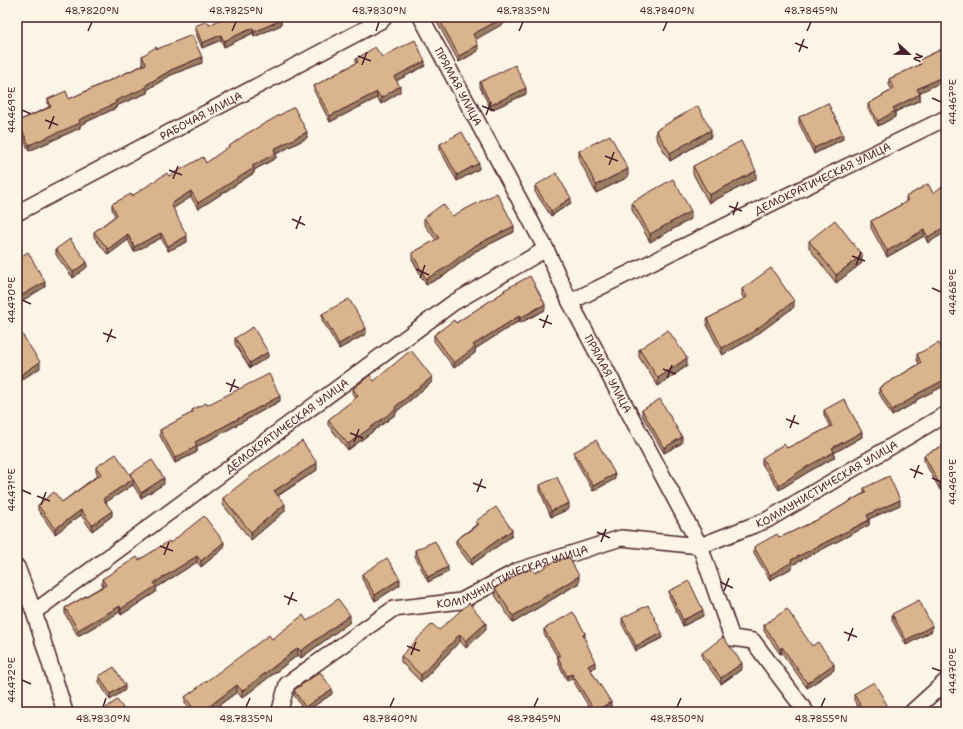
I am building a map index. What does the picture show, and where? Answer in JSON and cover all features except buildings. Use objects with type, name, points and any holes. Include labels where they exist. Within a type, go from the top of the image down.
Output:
[{"type":"street","name":"РАБОЧАЯ УЛИЦА","points":[[17,213],[382,20],[384,17]]},
{"type":"street","name":"ПРЯМАЯ УЛИЦА","points":[[421,17],[546,249],[570,302],[700,546],[732,638],[754,641],[806,712]]},
{"type":"street","name":"ДЕМОКРАТИЧЕСКАЯ УЛИЦА","points":[[570,302],[946,118]]},
{"type":"street","name":"ДЕМОКРАТИЧЕСКАЯ УЛИЦА","points":[[34,612],[452,303],[546,249]]},
{"type":"street","name":"КОММУНИСТИЧЕСКАЯ УЛИЦА","points":[[281,711],[286,684],[393,609],[461,601],[517,572],[621,538],[700,546],[767,520],[946,414]]},
{"type":"street","points":[[17,567],[34,612],[65,712]]},
{"type":"street","points":[[912,712],[946,681]]}]
